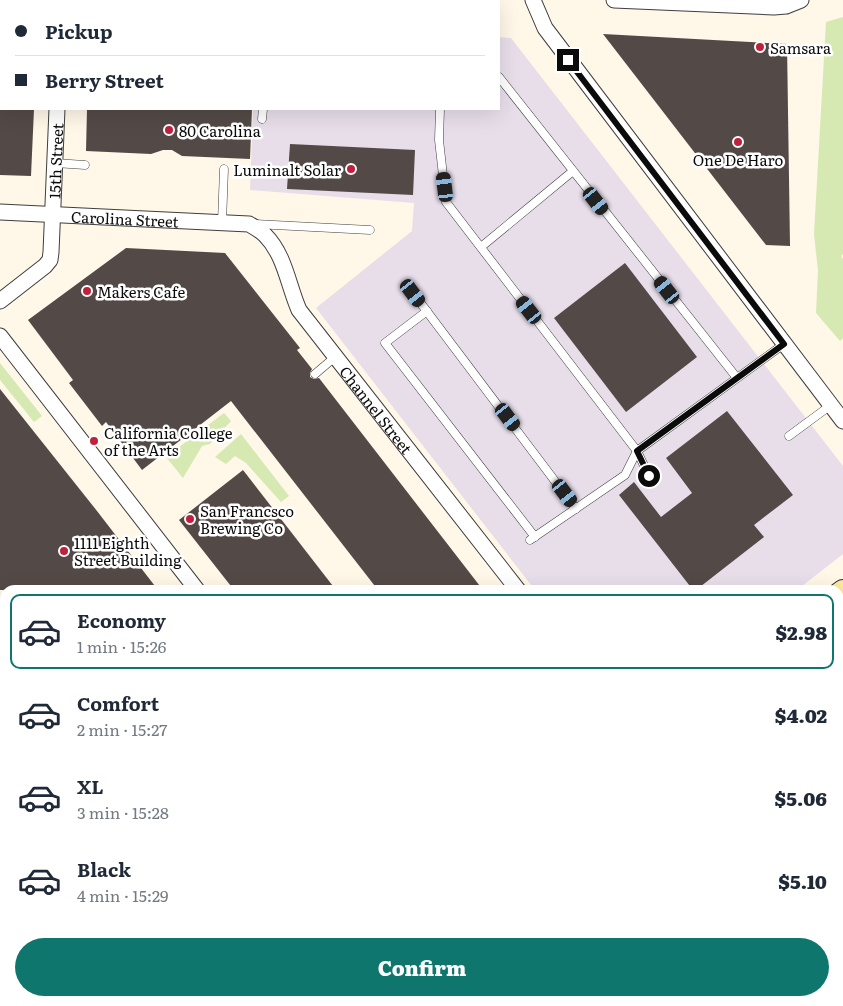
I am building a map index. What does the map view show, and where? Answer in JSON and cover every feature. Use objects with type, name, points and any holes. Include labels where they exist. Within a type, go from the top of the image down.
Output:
[{"type":"street","points":[[533,0],[545,28],[843,421]]},
{"type":"street","points":[[614,0],[774,7],[786,6],[801,0]]},
{"type":"street","name":"15th Street","points":[[0,301],[50,260],[52,252],[57,110]]},
{"type":"street","name":"Carolina Street","points":[[0,212],[249,224]]},
{"type":"street","name":"Channel Street","points":[[249,224],[264,234],[278,252],[290,290],[299,310],[514,585]]},
{"type":"street","points":[[0,336],[193,585]]},
{"type":"lane","points":[[500,78],[737,378]]},
{"type":"lane","points":[[262,110],[262,119]]},
{"type":"lane","points":[[440,110],[439,140],[446,202],[637,451],[649,476]]},
{"type":"lane","points":[[55,163],[85,165]]},
{"type":"lane","points":[[222,222],[224,169]]},
{"type":"lane","points":[[481,247],[573,171]]},
{"type":"lane","points":[[249,224],[370,230]]},
{"type":"lane","points":[[413,293],[576,509]]},
{"type":"lane","points":[[427,311],[385,343],[533,539],[625,475],[637,451],[784,344]]},
{"type":"lane","points":[[315,374],[335,357]]},
{"type":"lane","points":[[789,436],[831,405]]},
{"type":"shaded area","points":[[500,37],[511,38],[843,466],[843,554],[803,585],[531,585],[316,308],[412,231],[414,203],[250,190],[253,110],[500,110]]},
{"type":"green space","points":[[843,17],[843,254],[841,256],[843,259],[843,338],[840,341],[816,313],[818,271],[814,234],[826,22]]},
{"type":"green space","points":[[0,363],[42,416],[34,422],[0,380]]},
{"type":"green space","points":[[224,413],[231,421],[210,444],[202,446],[183,478],[166,457]]},
{"type":"green space","points":[[241,434],[289,496],[281,502],[246,463],[235,456],[226,464],[215,457]]},
{"type":"building","name":"One De Haro","points":[[603,34],[787,44],[790,246],[766,245]]},
{"type":"building","points":[[0,110],[34,110],[31,176],[0,175]]},
{"type":"building","name":"80 Carolina","points":[[87,110],[252,110],[250,159],[182,156],[172,150],[163,150],[151,154],[86,151]]},
{"type":"building","name":"Luminalt Solar","points":[[290,144],[415,150],[413,195],[287,189]]},
{"type":"building","points":[[126,248],[225,253],[300,348],[297,350],[312,369],[310,377],[314,379],[319,378],[479,585],[374,585],[231,401],[142,470],[106,422],[102,426],[69,383],[73,380],[28,320]]},
{"type":"building","points":[[625,263],[697,357],[626,412],[554,318]]},
{"type":"building","name":"1111 Eighth Street Building","points":[[0,389],[154,585],[0,585]]},
{"type":"building","points":[[727,411],[793,495],[754,525],[764,537],[702,585],[689,585],[619,495],[634,482],[661,517],[692,493],[666,458]]},
{"type":"building","points":[[243,470],[332,585],[230,585],[179,520]]},
{"type":"place","name":"Samsara","points":[[760,47]]},
{"type":"place","name":"80 Carolina","points":[[169,130]]},
{"type":"place","name":"One De Haro","points":[[738,142]]},
{"type":"place","name":"Luminalt Solar","points":[[351,169]]},
{"type":"place","name":"Makers Cafe","points":[[87,291]]},
{"type":"place","name":"California College of the Arts","points":[[94,441]]},
{"type":"place","name":"San Francsco Brewing Co","points":[[190,519]]},
{"type":"place","name":"1111 Eighth Street Building","points":[[64,551]]},
{"type":"route","points":[[568,60],[784,344],[637,451],[649,476]]}]
